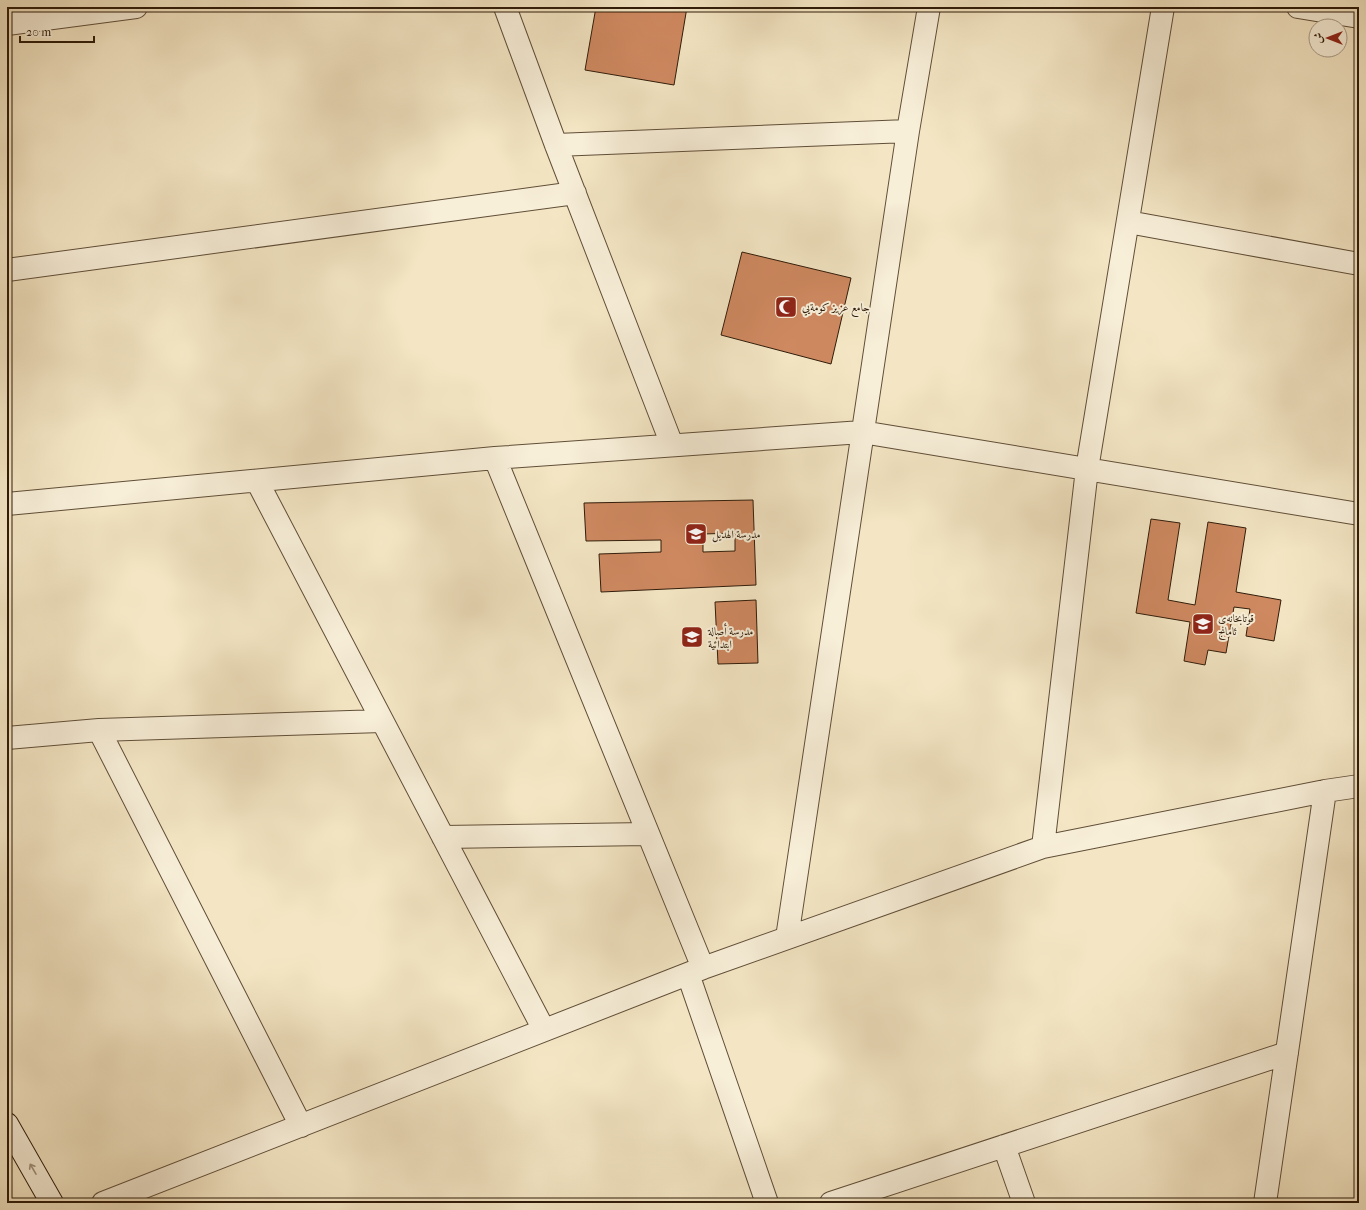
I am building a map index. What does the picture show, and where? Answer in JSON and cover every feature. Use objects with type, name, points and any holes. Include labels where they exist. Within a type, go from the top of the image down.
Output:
[{"type":"street","points":[[7,24],[136,7]]},
{"type":"street","points":[[505,7],[556,145],[672,445]]},
{"type":"street","points":[[786,938],[908,131],[929,7]]},
{"type":"street","points":[[1043,847],[1087,469],[1163,7]]},
{"type":"street","points":[[1298,7],[1359,17]]},
{"type":"street","points":[[556,145],[908,131]]},
{"type":"street","points":[[7,270],[575,193]]},
{"type":"street","points":[[1128,222],[1359,264]]},
{"type":"street","points":[[7,504],[495,458],[862,432],[1359,514]]},
{"type":"street","points":[[495,458],[648,834],[695,971],[767,1203]]},
{"type":"street","points":[[257,480],[544,1030]]},
{"type":"street","points":[[7,738],[98,730],[382,721]]},
{"type":"street","points":[[98,730],[301,1126]]},
{"type":"street","points":[[103,1203],[695,971],[1043,847],[1325,791],[1359,786]]},
{"type":"street","points":[[1265,1203],[1325,791]]},
{"type":"street","points":[[443,837],[648,834]]},
{"type":"street","points":[[831,1203],[1287,1053]]},
{"type":"street","points":[[7,1124],[52,1203]]},
{"type":"street","points":[[1004,1146],[1024,1203]]},
{"type":"building","points":[[596,7],[687,7],[674,85],[585,70]]},
{"type":"building","name":"جامع عزيز كومةيي","points":[[742,252],[851,278],[831,364],[721,335]]},
{"type":"building","points":[[753,500],[756,585],[601,592],[599,554],[661,552],[661,540],[586,541],[584,503]],"holes":[[[735,533],[735,551],[703,552],[703,534]]]},
{"type":"building","points":[[1151,519],[1180,523],[1168,600],[1195,605],[1208,522],[1246,528],[1236,592],[1281,600],[1274,641],[1246,636],[1250,609],[1234,607],[1226,653],[1208,650],[1205,665],[1184,661],[1190,622],[1136,613]]},
{"type":"building","points":[[756,600],[758,663],[718,664],[715,602]]},
{"type":"place","name":"جامع عزيز كومةيي","points":[[786,307]]},
{"type":"place","name":"مدرسة الهديل","points":[[696,534]]},
{"type":"place","name":"قوتابخانەى ئامانج","points":[[1203,624]]},
{"type":"place","name":"مدرسة أصالة ابتدائية","points":[[692,637]]}]
